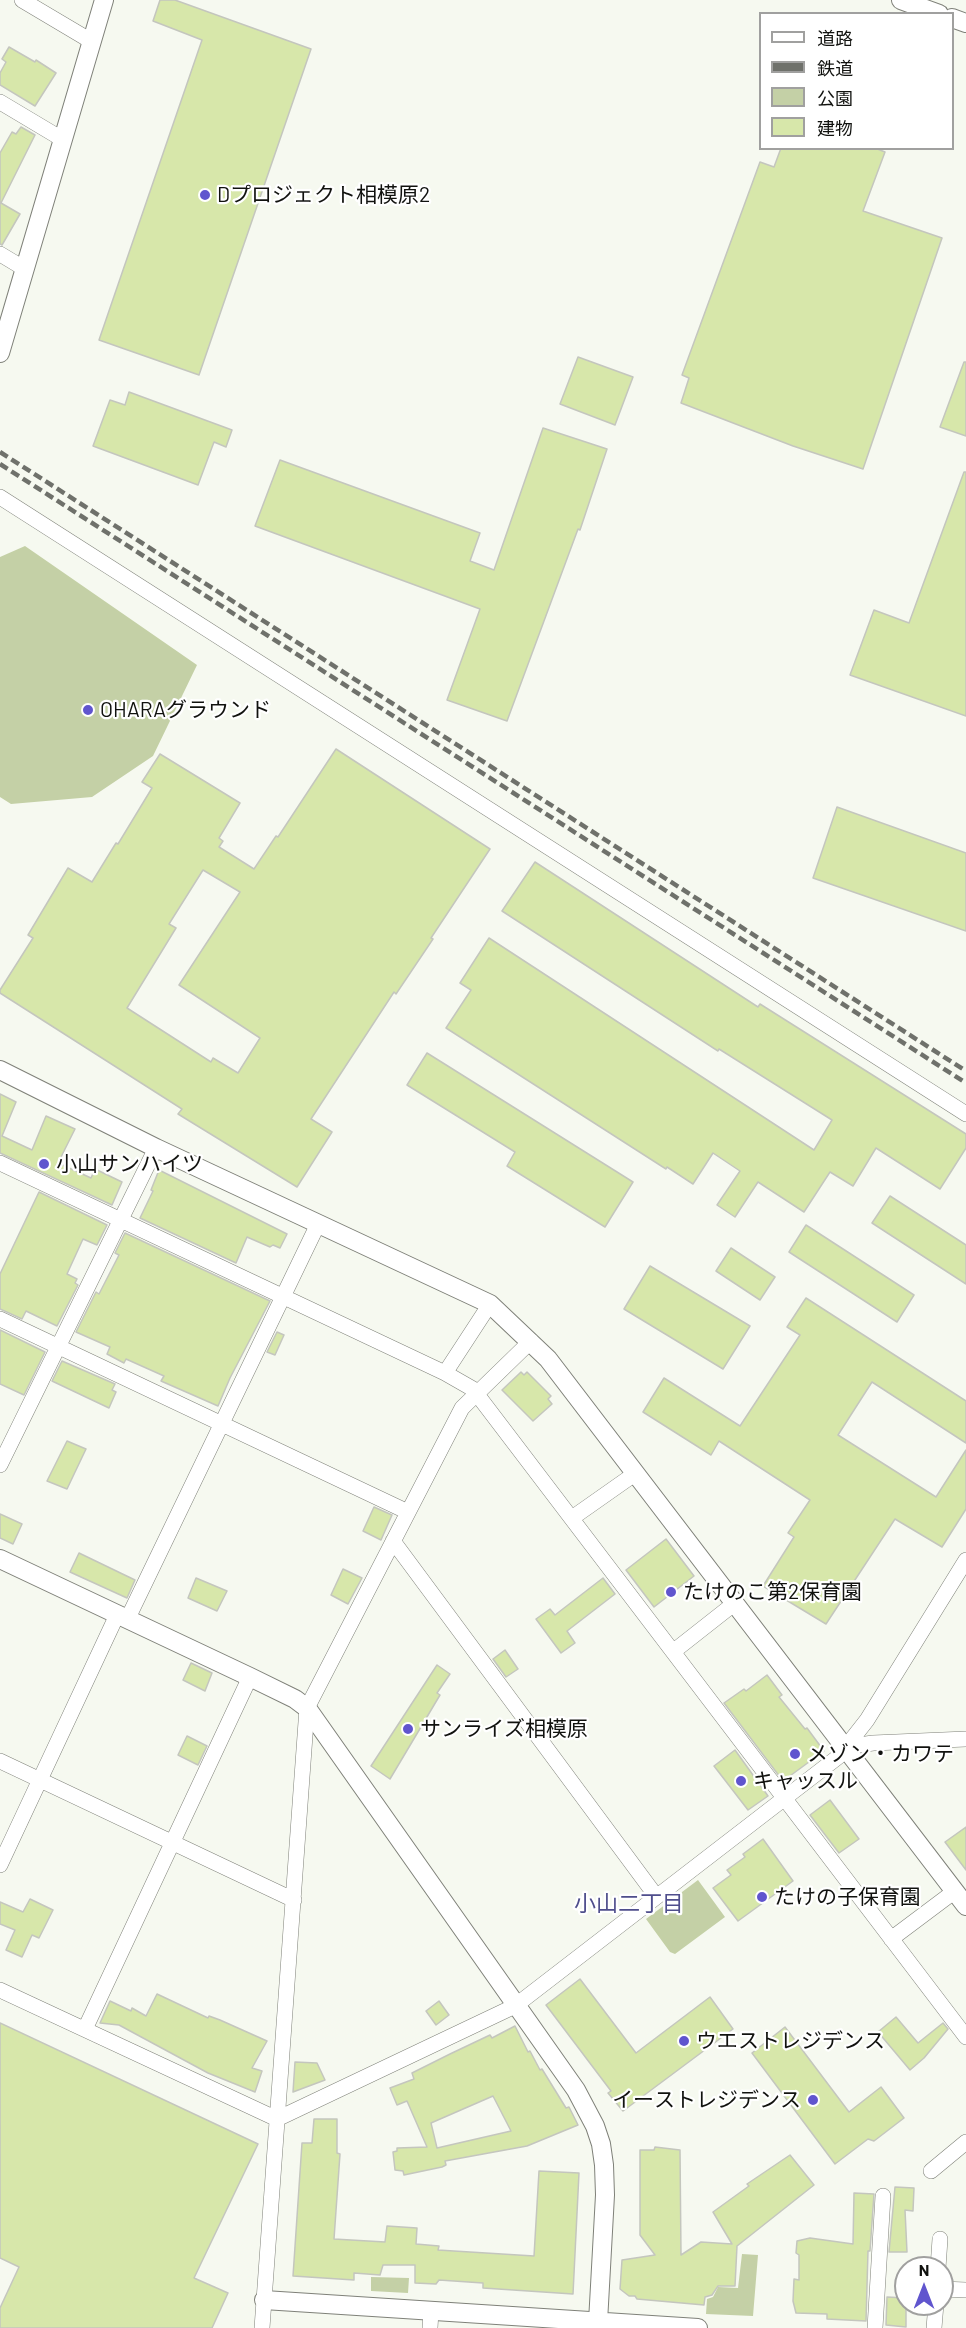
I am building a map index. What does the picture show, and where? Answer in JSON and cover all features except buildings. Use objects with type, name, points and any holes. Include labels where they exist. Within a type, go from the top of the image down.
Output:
[{"type":"street","points":[[22,0],[91,41]]},
{"type":"street","points":[[0,353],[104,0]]},
{"type":"street","points":[[901,0],[934,12]]},
{"type":"street","points":[[0,102],[62,139]]},
{"type":"street","points":[[0,254],[25,269]]},
{"type":"street","points":[[0,497],[966,1114]]},
{"type":"street","points":[[0,1070],[156,1148],[490,1304],[548,1359],[966,1906]]},
{"type":"street","points":[[0,1465],[156,1148]]},
{"type":"street","points":[[0,1164],[468,1384],[478,1394],[674,1651],[966,2037]]},
{"type":"street","points":[[0,1865],[40,1780],[222,1423],[318,1224]]},
{"type":"street","points":[[446,1373],[490,1304]]},
{"type":"street","points":[[0,1319],[408,1512]]},
{"type":"street","points":[[262,2328],[307,1708],[462,1408],[531,1341]]},
{"type":"street","points":[[572,1518],[636,1473]]},
{"type":"street","points":[[393,1541],[656,1896]]},
{"type":"street","points":[[0,1559],[250,1677],[295,1699],[307,1708],[576,2090],[591,2118],[601,2144],[605,2195],[598,2325]]},
{"type":"street","points":[[277,2119],[515,2006],[838,1757],[867,1720],[966,1560]]},
{"type":"street","points":[[674,1651],[735,1604]]},
{"type":"street","points":[[85,2029],[250,1677]]},
{"type":"street","points":[[846,1747],[873,1743],[966,1739]]},
{"type":"street","points":[[0,1761],[294,1900]]},
{"type":"street","points":[[891,1939],[955,1891]]},
{"type":"street","points":[[0,1990],[277,2119]]},
{"type":"street","points":[[931,2170],[966,2142]]},
{"type":"street","points":[[875,2328],[883,2196]]},
{"type":"street","points":[[939,2256],[940,2239]]},
{"type":"street","points":[[264,2300],[430,2320],[698,2328]]},
{"type":"green space","name":"OHARAグラウンド","points":[[25,546],[197,665],[153,756],[92,797],[11,804],[0,797],[0,557]]},
{"type":"green space","points":[[698,1880],[725,1917],[675,1954],[670,1952],[646,1919]]},
{"type":"green space","points":[[742,2254],[758,2255],[753,2316],[706,2314],[707,2299],[713,2297],[718,2287],[738,2288]]},
{"type":"green space","points":[[371,2277],[409,2278],[408,2293],[371,2291]]},
{"type":"railway","points":[[0,452],[966,1071]]},
{"type":"railway","points":[[0,464],[966,1083]]},
{"type":"place","name":"Dプロジェクト相模原2","points":[[205,195]]},
{"type":"place","name":"OHARAグラウンド","points":[[88,710]]},
{"type":"place","name":"小山サンハイツ","points":[[44,1164]]},
{"type":"place","name":"たけのこ第2保育園","points":[[671,1592]]},
{"type":"place","name":"サンライズ相模原","points":[[408,1729]]},
{"type":"place","name":"メゾン・カワテ","points":[[795,1754]]},
{"type":"place","name":"キャッスル","points":[[741,1781]]},
{"type":"place","name":"たけの子保育園","points":[[762,1897]]},
{"type":"place","name":"ウエストレジデンス","points":[[684,2041]]},
{"type":"place","name":"イーストレジデンス","points":[[813,2100]]},
{"type":"district","name":"小山二丁目","points":[[629,1904]]}]
